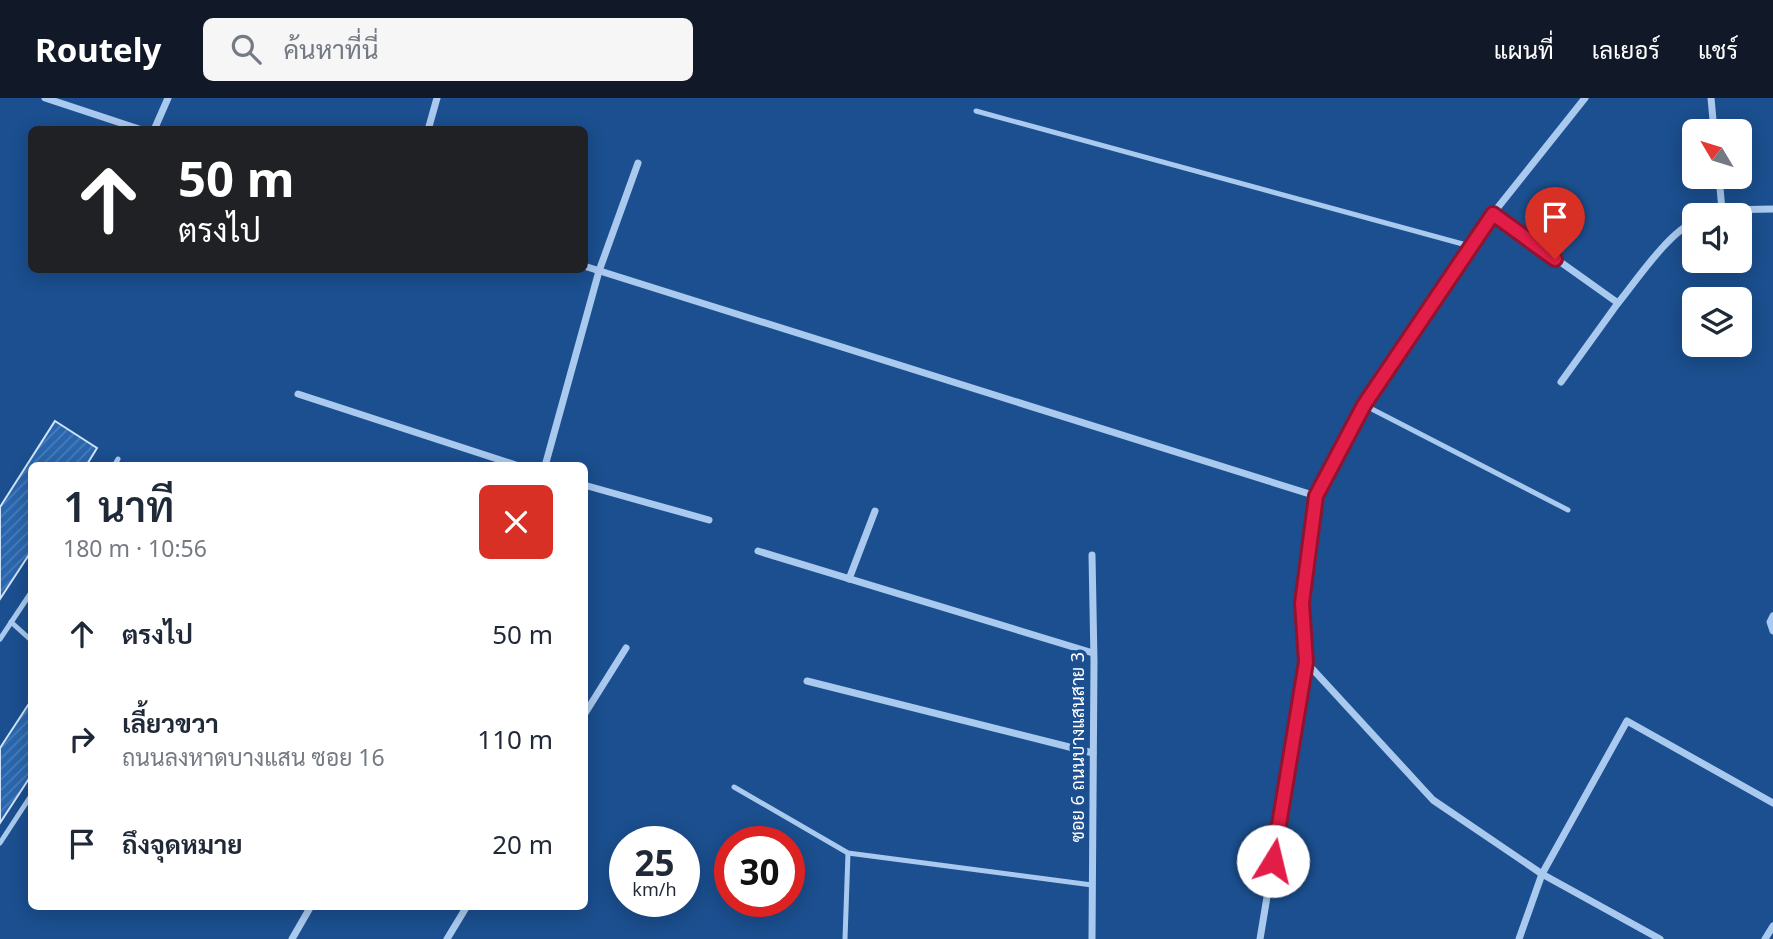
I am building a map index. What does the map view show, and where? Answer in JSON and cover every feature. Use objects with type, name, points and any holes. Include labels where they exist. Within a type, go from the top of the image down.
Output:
[{"type":"street","points":[[45,98],[130,126]]},
{"type":"street","points":[[156,126],[168,98]]},
{"type":"street","points":[[429,126],[437,98]]},
{"type":"street","points":[[1260,939],[1306,662],[1302,603],[1316,496],[1364,405],[1470,246],[1585,98]]},
{"type":"street","points":[[1711,98],[1713,119]]},
{"type":"street","points":[[546,462],[599,271],[638,163]]},
{"type":"street","points":[[1752,209],[1773,209]]},
{"type":"street","points":[[1493,214],[1618,303]]},
{"type":"street","points":[[1561,382],[1572,363],[1618,303],[1663,248],[1682,232]]},
{"type":"street","points":[[588,267],[1316,496]]},
{"type":"street","points":[[298,394],[507,462]]},
{"type":"street","points":[[588,486],[709,520]]},
{"type":"street","points":[[849,579],[875,512]]},
{"type":"street","points":[[758,551],[1093,653]]},
{"type":"street","name":"ซอย 6 ถนนบางแสนสาย 3","points":[[1092,555],[1092,939]]},
{"type":"street","points":[[1773,616],[1770,622],[1773,631]]},
{"type":"street","points":[[588,709],[626,648]]},
{"type":"street","points":[[1306,662],[1433,800],[1542,874],[1660,939]]},
{"type":"street","points":[[807,681],[1093,753]]},
{"type":"street","points":[[1519,939],[1542,874],[1626,720],[1773,803]]},
{"type":"street","points":[[292,939],[309,910]]},
{"type":"street","points":[[447,939],[465,910]]},
{"type":"street","points":[[1765,939],[1773,926]]},
{"type":"lane","points":[[976,111],[1470,246]]},
{"type":"lane","points":[[1364,405],[1568,510]]},
{"type":"lane","points":[[0,639],[28,597]]},
{"type":"lane","points":[[11,622],[28,637]]},
{"type":"lane","points":[[734,787],[848,853],[1092,885]]},
{"type":"lane","points":[[0,843],[28,800]]},
{"type":"lane","points":[[845,939],[848,853]]},
{"type":"building","points":[[55,421],[97,448],[88,462],[29,462]]},
{"type":"building","points":[[28,463],[28,556],[0,599],[0,507]]},
{"type":"building","points":[[28,705],[28,780],[0,823],[0,748]]},
{"type":"route","points":[[1273,861],[1306,662],[1302,603],[1316,496],[1364,405],[1493,214],[1555,259]]}]
